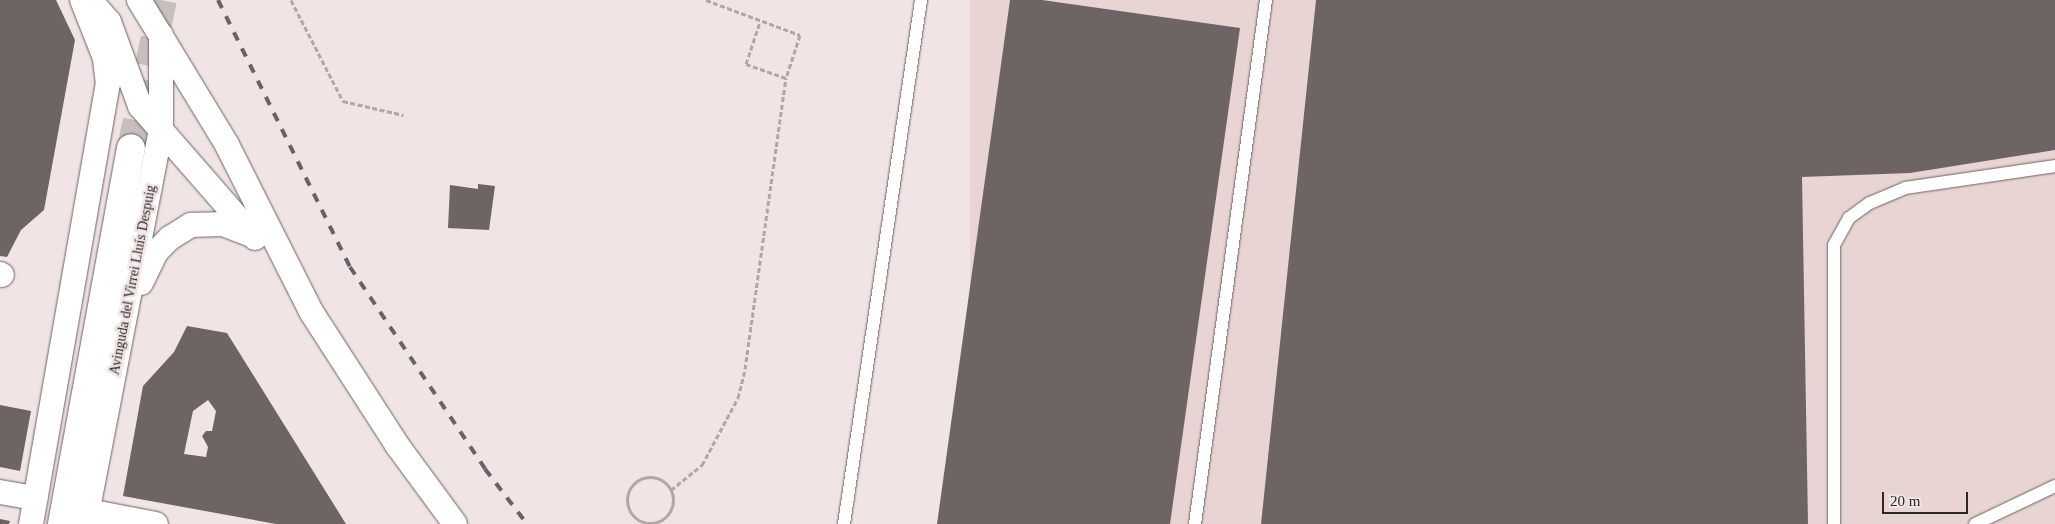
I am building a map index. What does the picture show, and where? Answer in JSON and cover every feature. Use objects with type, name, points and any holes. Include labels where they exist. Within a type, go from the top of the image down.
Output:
[{"type":"main road","name":"Avinguda del Virrei Lluís Despuig","points":[[62,524],[131,148]]},
{"type":"street","points":[[31,524],[102,128],[108,84],[105,58],[82,0]]},
{"type":"street","points":[[90,0],[109,22],[140,106],[255,238],[291,288],[312,312]]},
{"type":"street","points":[[139,0],[162,35],[232,154],[312,312],[397,445],[455,524]]},
{"type":"street","name":"Avinguda del Virrei Lluís Despuig","points":[[86,518],[161,129],[162,35]]},
{"type":"street","points":[[127,313],[156,252],[181,230],[191,225],[223,224],[255,238]]},
{"type":"street","points":[[0,492],[35,498]]},
{"type":"street","points":[[86,518],[156,524]]},
{"type":"lane","points":[[844,524],[921,0]]},
{"type":"lane","points":[[1195,524],[1266,0]]},
{"type":"lane","points":[[1834,524],[1834,245],[1848,218],[1870,202],[1905,188],[2055,166]]},
{"type":"lane","points":[[1975,524],[2055,486]]},
{"type":"path","points":[[290,0],[343,101],[403,115]]},
{"type":"path","points":[[671,490],[702,465],[738,398],[745,369],[786,78],[800,35],[760,22],[706,0]]},
{"type":"path","points":[[760,22],[746,64],[786,78]]},
{"type":"path","points":[[652,477],[666,484],[671,490],[673,504],[661,523],[646,523],[634,517],[627,502],[628,494],[637,482],[652,477]]},
{"type":"shaded area","points":[[970,0],[2055,0],[2055,524],[970,524]]},
{"type":"building","points":[[0,0],[56,0],[75,40],[44,210],[21,230],[7,257],[0,256]]},
{"type":"building","points":[[1010,0],[1042,0],[1240,28],[1170,524],[937,524]]},
{"type":"building","points":[[1316,0],[2055,0],[2055,150],[1910,173],[1802,177],[1808,524],[1261,524]]},
{"type":"building","points":[[478,184],[495,186],[489,230],[448,228],[450,185],[478,189]]},
{"type":"building","points":[[187,326],[227,333],[346,524],[276,524],[123,496],[143,386],[174,352]],"holes":[[[208,400],[216,411],[212,431],[206,431],[202,436],[208,447],[206,457],[184,454],[193,411]]]},
{"type":"building","points":[[0,405],[31,411],[20,471],[0,467]]},
{"type":"building","points":[[0,519],[10,521],[9,524],[0,524]]},
{"type":"tunnel","points":[[131,148],[163,0]]},
{"type":"railway","points":[[218,0],[350,267],[485,469],[527,524]]}]
